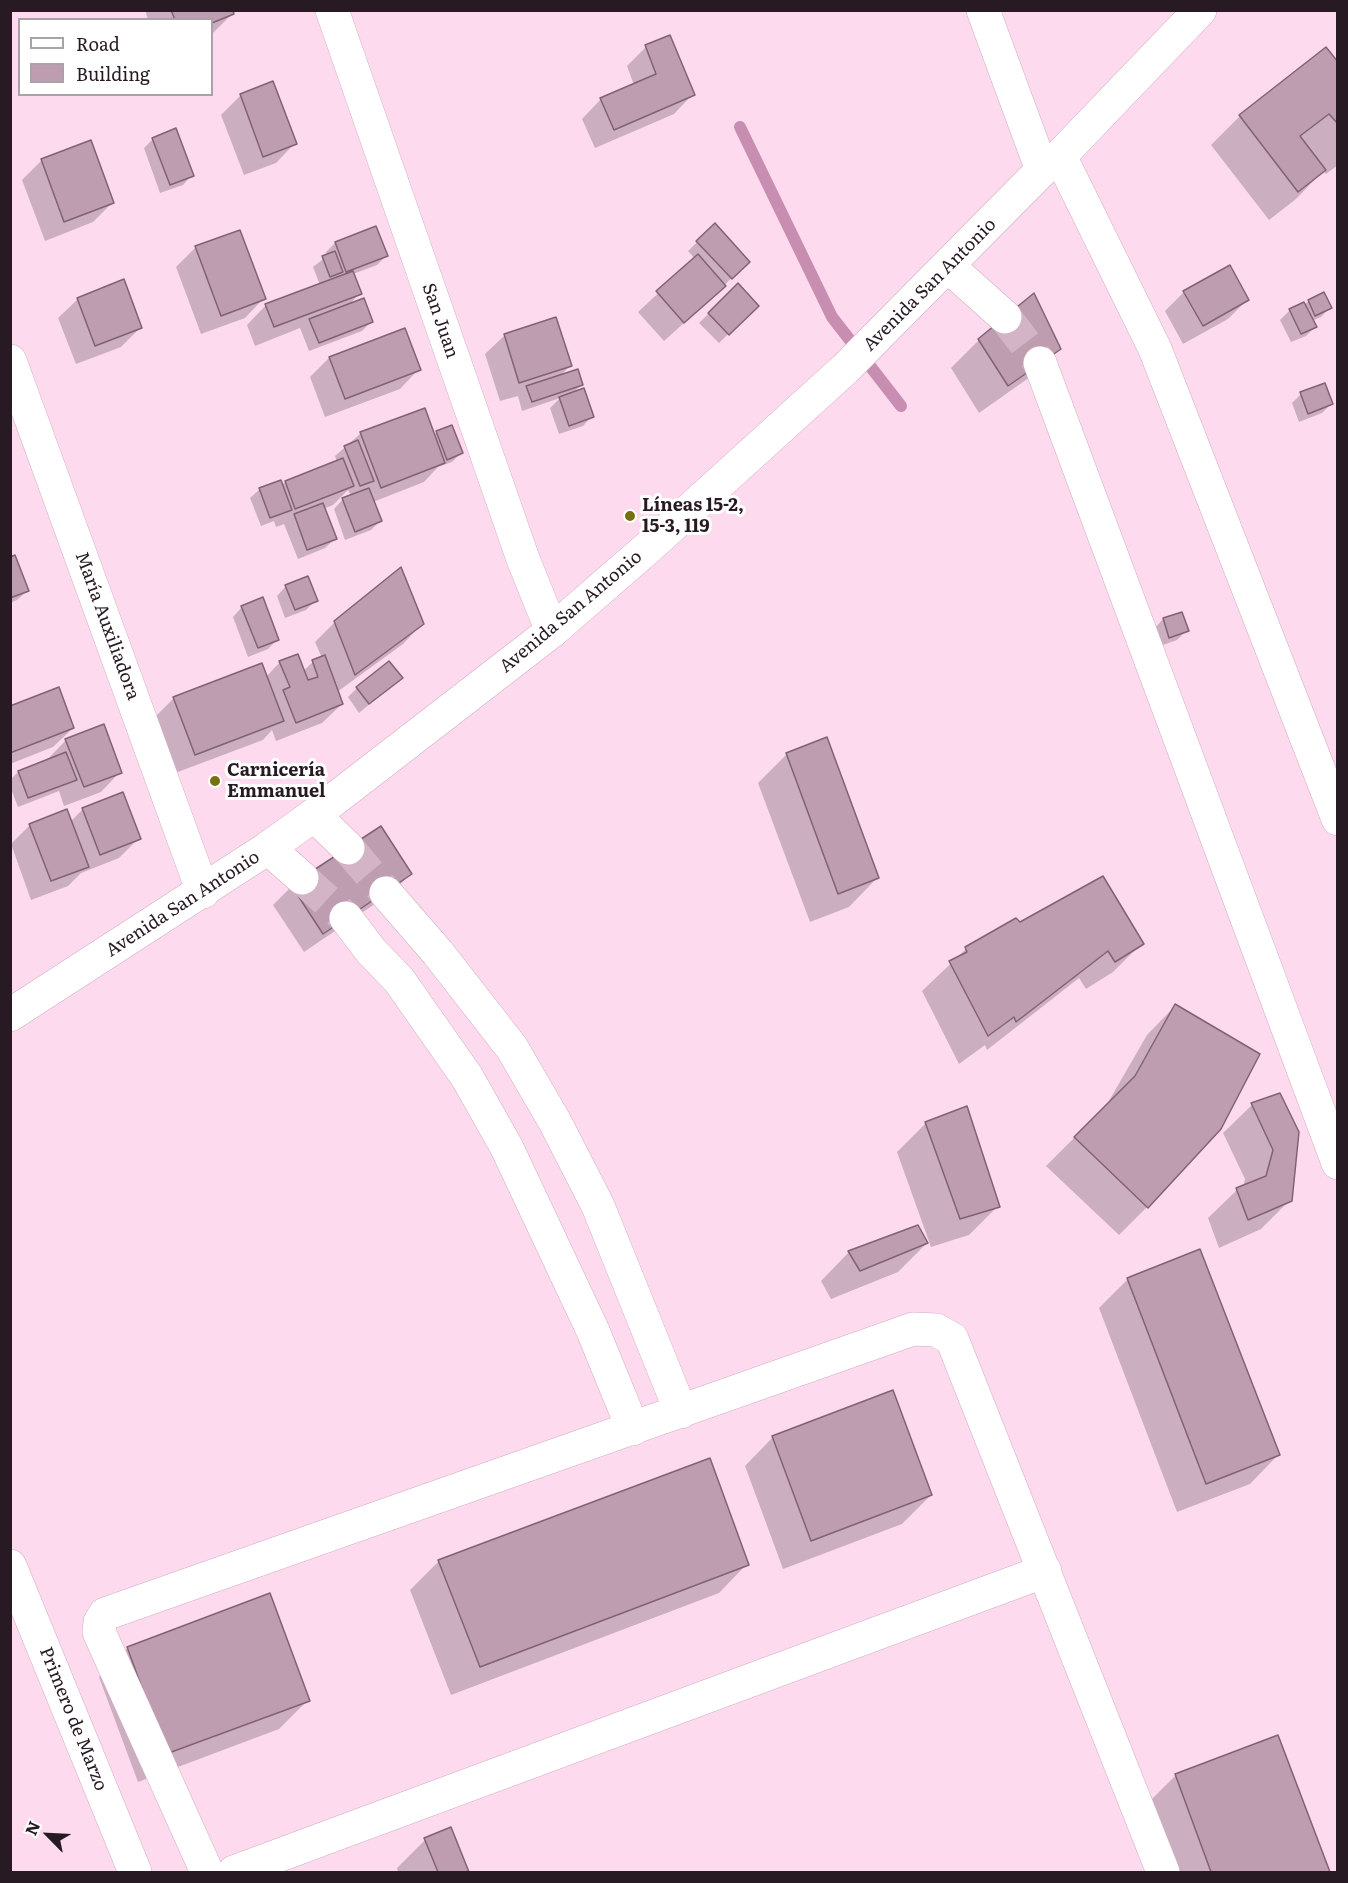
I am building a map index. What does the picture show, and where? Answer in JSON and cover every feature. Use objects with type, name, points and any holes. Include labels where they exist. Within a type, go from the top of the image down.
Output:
[{"type":"street","name":"San Juan","points":[[332,10],[522,559],[552,631]]},
{"type":"street","points":[[983,10],[1051,163],[1155,349],[1338,819]]},
{"type":"street","name":"Avenida San Antonio","points":[[10,1015],[203,892],[315,815],[552,631],[651,545],[874,342],[1200,10]]},
{"type":"street","points":[[948,266],[1005,317]]},
{"type":"street","name":"María Auxiliadora","points":[[10,361],[203,892]]},
{"type":"street","points":[[1040,363],[1338,1163]]},
{"type":"street","points":[[315,815],[348,848]]},
{"type":"street","points":[[268,848],[302,878]]},
{"type":"street","points":[[386,892],[438,953],[512,1048],[555,1122],[598,1206],[681,1412]]},
{"type":"street","points":[[346,918],[371,951],[399,980],[467,1077],[501,1138],[593,1330],[633,1429]]},
{"type":"street","points":[[207,1872],[99,1632],[100,1622],[105,1614],[913,1329],[936,1330],[952,1339],[1163,1872]]},
{"type":"street","name":"Primero de Marzo","points":[[10,1566],[135,1872]]},
{"type":"street","points":[[234,1872],[1045,1571]]},
{"type":"building","points":[[171,10],[233,10],[234,14],[213,23],[213,18],[174,18]]},
{"type":"building","points":[[670,35],[695,95],[614,130],[600,98],[656,74],[645,45]]},
{"type":"building","points":[[1326,47],[1338,62],[1338,124],[1329,114],[1300,136],[1326,170],[1298,192],[1239,115]]},
{"type":"building","points":[[273,81],[297,144],[263,157],[240,94]]},
{"type":"building","points":[[176,128],[194,176],[170,185],[152,138]]},
{"type":"building","points":[[91,140],[114,203],[64,222],[41,159]]},
{"type":"building","points":[[715,223],[750,262],[732,279],[696,241]]},
{"type":"building","points":[[376,226],[388,256],[346,272],[335,242]]},
{"type":"building","points":[[240,230],[266,299],[221,316],[195,246]]},
{"type":"building","points":[[335,251],[343,272],[330,277],[322,256]]},
{"type":"building","points":[[698,254],[726,286],[684,323],[656,291]]},
{"type":"building","points":[[1230,265],[1249,300],[1203,326],[1183,291]]},
{"type":"building","points":[[353,271],[362,294],[274,327],[265,304]]},
{"type":"building","points":[[124,279],[142,328],[95,346],[77,298]]},
{"type":"building","points":[[738,283],[759,306],[729,335],[708,313]]},
{"type":"building","points":[[1324,292],[1332,308],[1315,316],[1308,300]]},
{"type":"building","points":[[1034,293],[1061,349],[1008,386],[978,339]]},
{"type":"building","points":[[364,298],[373,322],[319,343],[309,319]]},
{"type":"building","points":[[1304,302],[1317,327],[1301,334],[1289,309]]},
{"type":"building","points":[[556,317],[572,366],[519,383],[504,334]]},
{"type":"building","points":[[405,328],[421,370],[345,399],[329,357]]},
{"type":"building","points":[[578,369],[583,385],[532,402],[526,386]]},
{"type":"building","points":[[1325,383],[1333,404],[1308,414],[1300,392]]},
{"type":"building","points":[[584,388],[594,417],[569,426],[559,397]]},
{"type":"building","points":[[425,408],[445,463],[381,488],[360,432]]},
{"type":"building","points":[[452,425],[463,453],[447,460],[436,431]]},
{"type":"building","points":[[358,440],[374,481],[360,486],[344,446]]},
{"type":"building","points":[[343,458],[354,486],[295,509],[285,481]]},
{"type":"building","points":[[281,480],[292,510],[270,518],[259,488]]},
{"type":"building","points":[[369,488],[382,521],[355,532],[342,498]]},
{"type":"building","points":[[323,503],[337,539],[307,550],[294,514]]},
{"type":"building","points":[[15,555],[29,591],[10,598],[10,557]]},
{"type":"building","points":[[401,567],[424,624],[355,675],[334,621]]},
{"type":"building","points":[[308,576],[318,601],[295,610],[285,585]]},
{"type":"building","points":[[263,597],[279,640],[258,648],[241,606]]},
{"type":"building","points":[[1182,612],[1189,631],[1169,638],[1163,618]]},
{"type":"building","points":[[298,654],[308,680],[318,677],[312,660],[325,655],[343,704],[296,723],[283,690],[290,687],[279,661]]},
{"type":"building","points":[[389,661],[403,678],[369,704],[356,687]]},
{"type":"building","points":[[262,663],[284,721],[195,755],[173,697]]},
{"type":"building","points":[[59,687],[74,728],[10,753],[10,706]]},
{"type":"building","points":[[104,724],[122,773],[84,787],[65,739]]},
{"type":"building","points":[[827,737],[879,878],[838,894],[786,753]]},
{"type":"building","points":[[66,752],[77,780],[28,798],[18,771]]},
{"type":"building","points":[[123,792],[141,839],[100,855],[82,808]]},
{"type":"building","points":[[67,809],[89,867],[51,881],[29,824]]},
{"type":"building","points":[[381,826],[412,874],[323,934],[291,885]]},
{"type":"building","points":[[1103,876],[1144,944],[1115,962],[1108,951],[1016,1022],[1014,1017],[988,1036],[949,961],[967,952],[965,947],[1016,918],[1020,922]]},
{"type":"building","points":[[1175,1004],[1260,1054],[1221,1129],[1148,1208],[1074,1137],[1135,1076]]},
{"type":"building","points":[[1280,1093],[1299,1132],[1292,1201],[1248,1220],[1236,1188],[1266,1176],[1273,1150],[1251,1103]]},
{"type":"building","points":[[967,1106],[1000,1207],[960,1219],[925,1122]]},
{"type":"building","points":[[918,1225],[928,1243],[860,1271],[848,1251]]},
{"type":"building","points":[[1200,1249],[1280,1455],[1206,1484],[1127,1278]]},
{"type":"building","points":[[893,1390],[932,1495],[811,1541],[772,1436]]},
{"type":"building","points":[[710,1458],[749,1565],[480,1667],[438,1560]]},
{"type":"building","points":[[270,1593],[310,1701],[166,1754],[127,1647]]},
{"type":"building","points":[[1278,1735],[1330,1872],[1211,1872],[1175,1774]]},
{"type":"building","points":[[451,1827],[469,1872],[438,1872],[424,1838]]},
{"type":"waterway","points":[[740,127],[832,317],[901,406]]},
{"type":"tunnel","points":[[1005,317],[1040,363]]},
{"type":"tunnel","points":[[348,848],[386,893]]},
{"type":"tunnel","points":[[302,878],[346,918]]},
{"type":"place","name":"Líneas 15-2, 15-3, 119","points":[[630,516]]},
{"type":"place","name":"Carnicería Emmanuel","points":[[215,781]]}]
